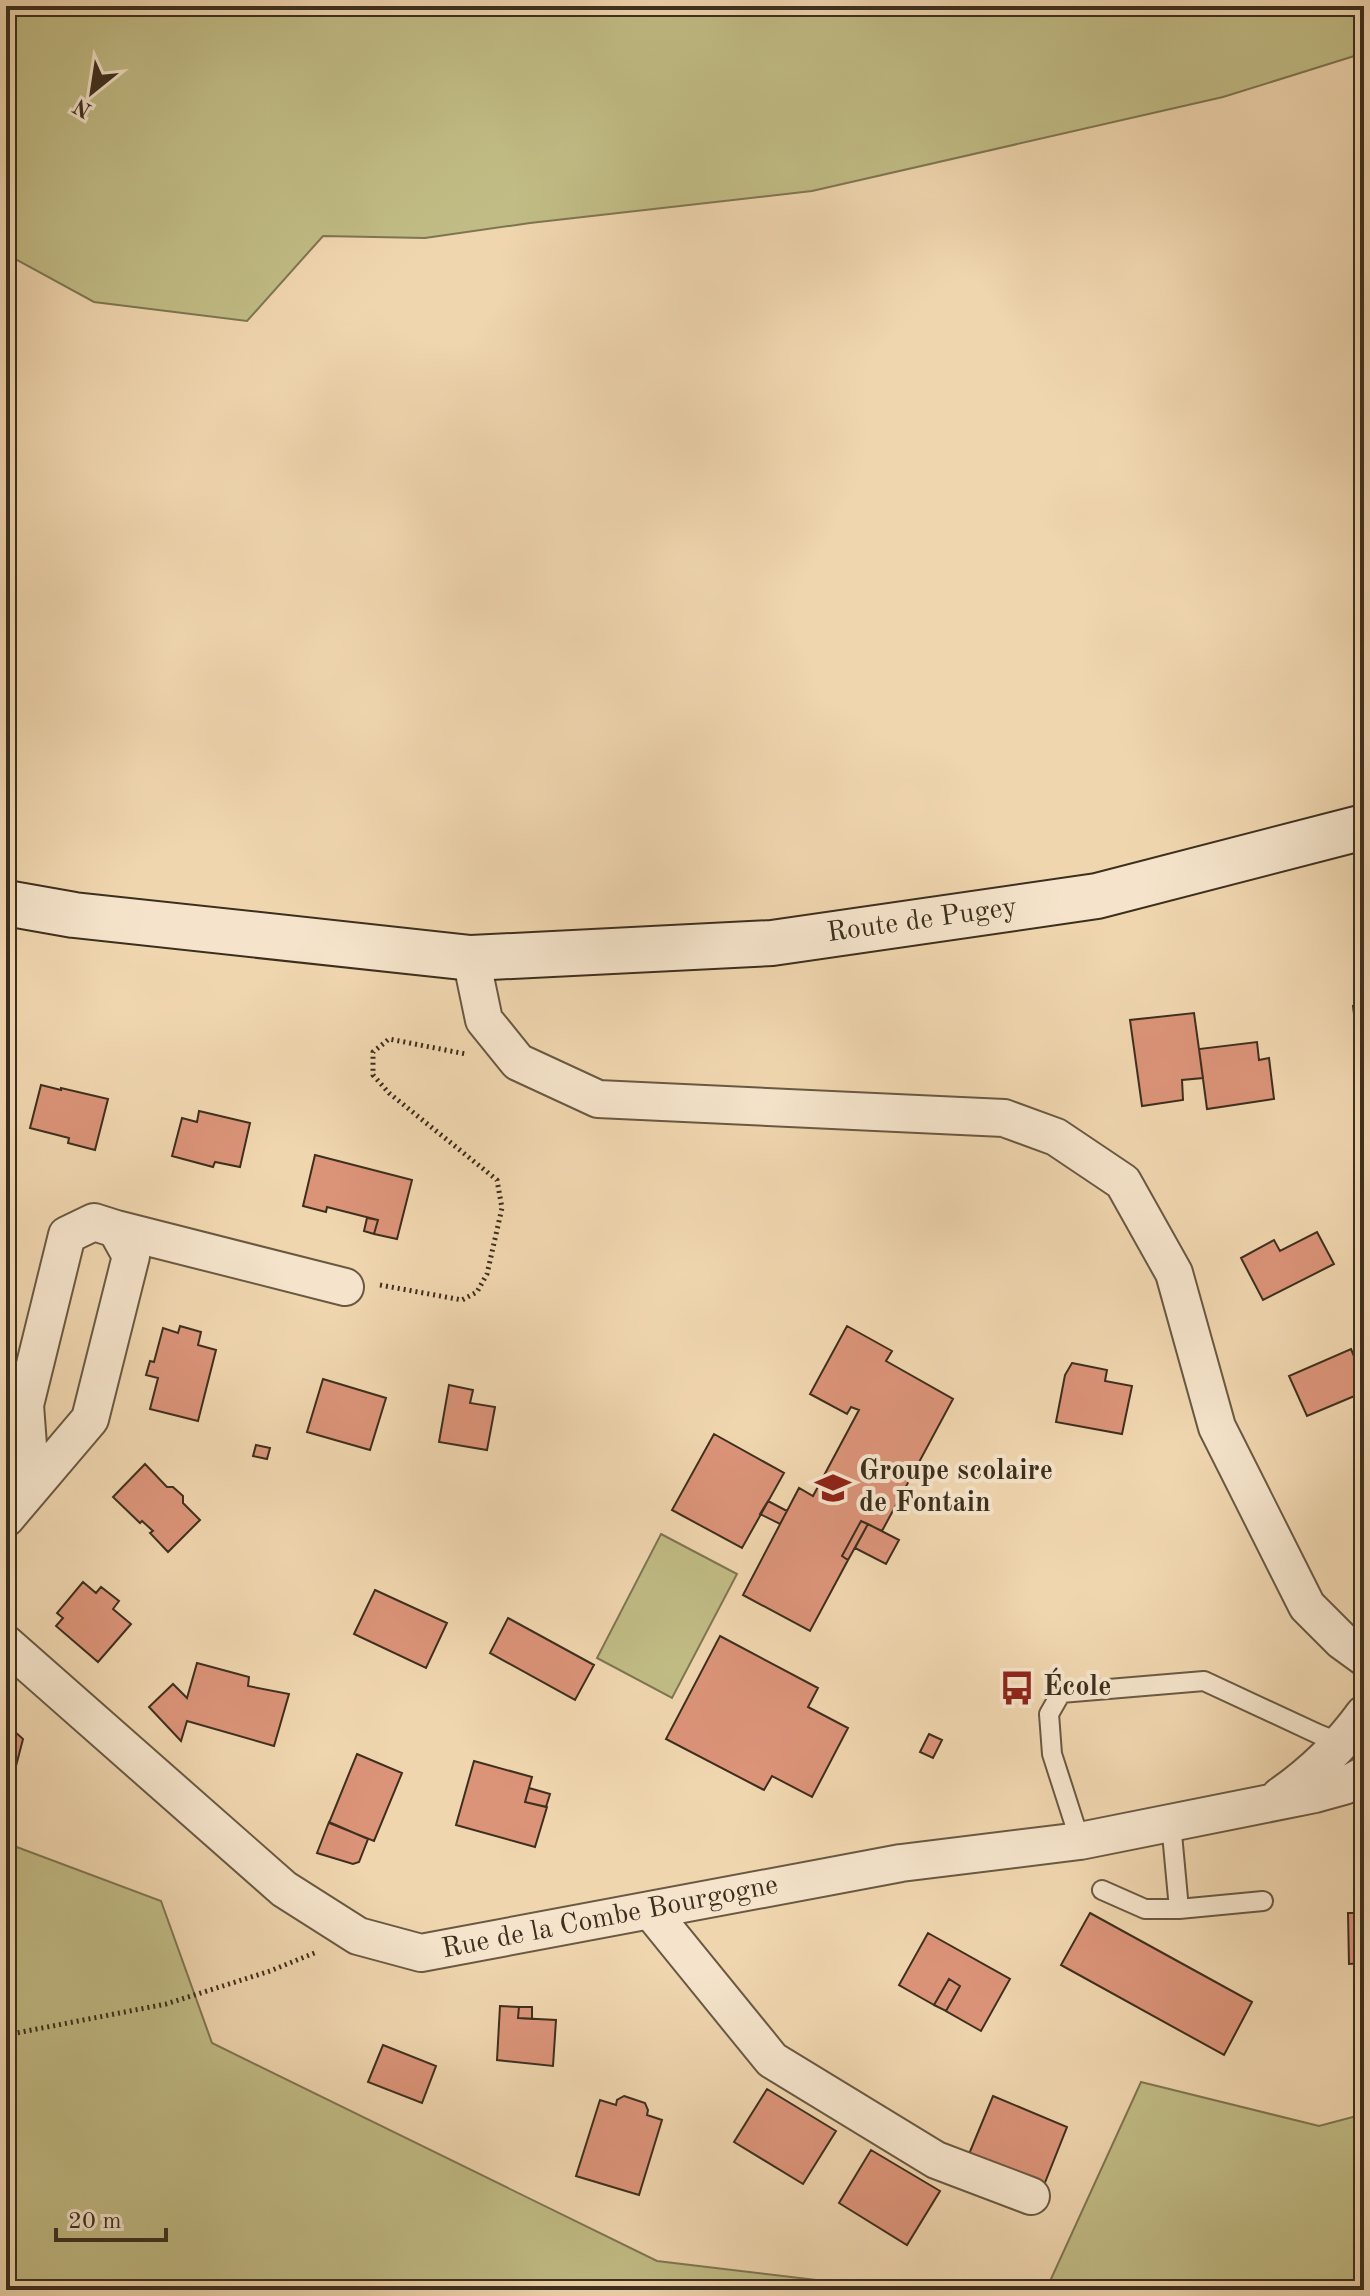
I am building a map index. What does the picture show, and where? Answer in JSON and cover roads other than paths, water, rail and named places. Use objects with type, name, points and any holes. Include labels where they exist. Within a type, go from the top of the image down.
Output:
[{"type":"main road","name":"Route de Pugey","points":[[6,903],[74,915],[471,958],[772,943],[1097,896],[1364,827]]},
{"type":"street","points":[[471,958],[484,1020],[518,1062],[598,1099],[1004,1118],[1056,1137],[1123,1182],[1174,1273],[1217,1427],[1307,1606],[1342,1641],[1364,1657]]},
{"type":"street","points":[[31,1486],[25,1405],[67,1235],[94,1222],[345,1287]]},
{"type":"street","points":[[6,1518],[90,1419],[131,1256],[116,1229]]},
{"type":"street","name":"Rue de la Combe Bourgogne","points":[[6,1644],[284,1889],[358,1936],[421,1953],[901,1863],[1080,1841],[1268,1804],[1344,1786],[1364,1775]]},
{"type":"street","name":"Rue de la Combe Bourgogne","points":[[1268,1804],[1311,1774],[1364,1714]]},
{"type":"street","points":[[650,1910],[772,2060],[936,2160],[1031,2196]]},
{"type":"lane","points":[[1080,1841],[1052,1754],[1049,1714],[1061,1693],[1204,1681],[1341,1743]]},
{"type":"lane","points":[[1171,1823],[1179,1909]]},
{"type":"lane","points":[[1102,1890],[1145,1909],[1263,1901]]},
{"type":"place","name":"Groupe scolaire de Fontain","points":[[833,1488]]},
{"type":"place","name":"École","points":[[1017,1688]]}]
